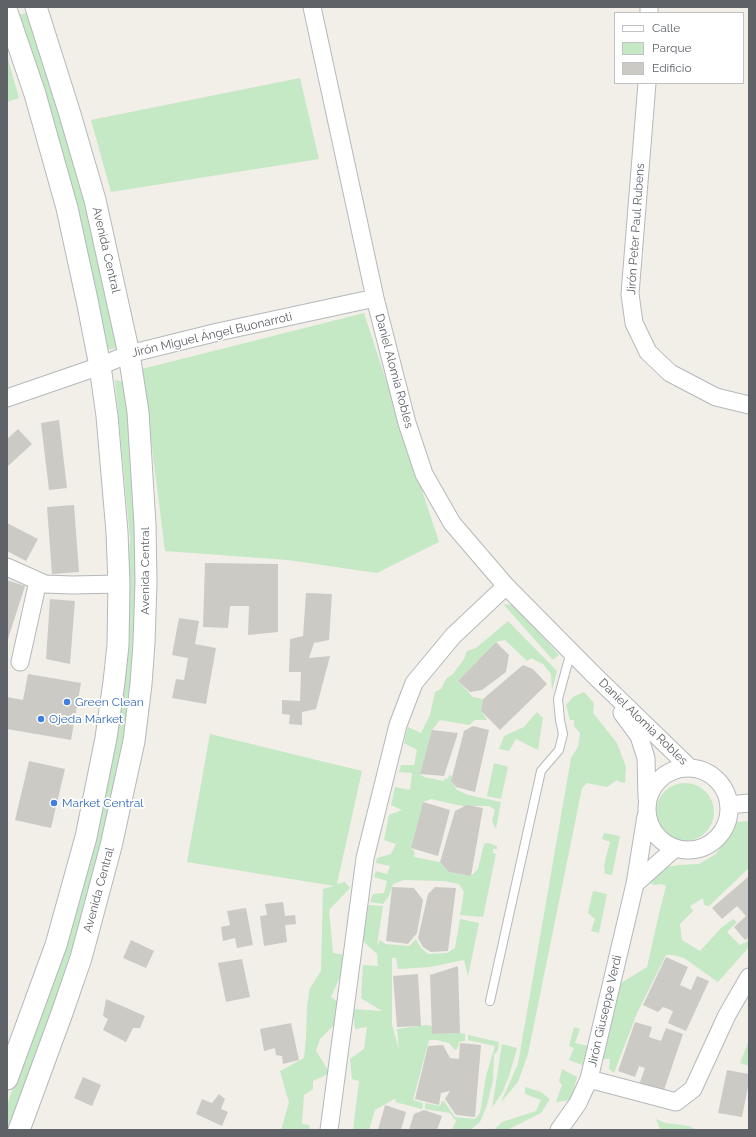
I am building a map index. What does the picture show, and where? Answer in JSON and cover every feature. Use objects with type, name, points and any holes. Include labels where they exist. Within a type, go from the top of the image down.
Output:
[{"type":"street","name":"Avenida Central","points":[[19,1130],[81,958],[111,846],[134,741],[141,684],[146,582],[145,525],[138,412],[129,354],[95,200],[36,7]]},
{"type":"street","name":"Daniel Alomia Robles","points":[[312,7],[375,298],[407,423],[424,474],[452,523],[506,586],[595,676],[690,768]]},
{"type":"street","points":[[7,12],[35,94],[67,208],[100,366],[107,416],[117,532],[118,584],[118,645],[114,682],[106,738],[86,837],[56,945],[7,1079]]},
{"type":"street","name":"Jirón Peter Paul Rubens","points":[[647,84],[630,294],[634,323],[648,352],[670,373],[716,397],[749,405]]},
{"type":"street","name":"Jirón Miguel Ángel Buonarroti","points":[[7,398],[100,366],[129,354],[211,334],[375,298]]},
{"type":"street","points":[[7,568],[45,584],[118,584]]},
{"type":"street","points":[[20,662],[38,581]]},
{"type":"street","points":[[329,1130],[365,858],[398,725],[414,683],[453,636],[506,586]]},
{"type":"street","name":"Daniel Alomia Robles","points":[[595,676],[639,736],[646,758],[647,809]]},
{"type":"street","points":[[690,768],[704,771],[717,779],[725,791],[729,805],[728,819],[722,832],[713,842],[701,848],[687,851],[674,848],[661,841],[651,830],[647,809],[652,788],[662,776],[675,769],[690,768]]},
{"type":"street","points":[[729,805],[749,803]]},
{"type":"street","name":"Jirón Giuseppe Verdi","points":[[559,1130],[578,1103],[589,1079],[635,884],[647,809]]},
{"type":"street","points":[[635,884],[674,848]]},
{"type":"street","points":[[589,1079],[676,1102],[693,1089],[727,1015],[749,977]]},
{"type":"lane","points":[[490,1002],[541,771],[559,750],[564,734],[560,720],[558,699],[570,651]]},
{"type":"green space","points":[[31,12],[86,203],[119,348],[105,350],[16,15]]},
{"type":"green space","points":[[7,56],[19,98],[7,102]]},
{"type":"green space","points":[[300,78],[319,159],[111,192],[91,120]]},
{"type":"green space","points":[[364,313],[439,542],[377,573],[288,560],[165,551],[142,369]]},
{"type":"green space","points":[[115,380],[124,382],[129,392],[140,545],[128,737],[88,909],[13,1130],[7,1128],[7,1105],[30,1040],[126,611],[130,539]]},
{"type":"green space","points":[[503,604],[514,605],[559,655],[553,660]]},
{"type":"green space","points":[[508,621],[557,671],[552,691],[551,674],[543,664],[531,658],[527,661],[505,640],[496,642],[458,681],[473,697],[483,699],[481,711],[487,720],[475,720],[469,725],[440,720],[432,730],[420,774],[424,777],[444,781],[445,778],[448,779],[449,775],[452,776],[451,781],[457,790],[468,795],[501,802],[496,829],[492,821],[495,810],[489,806],[462,806],[431,799],[423,802],[411,848],[415,852],[414,857],[440,862],[449,872],[471,876],[478,869],[484,844],[488,843],[497,846],[497,849],[493,849],[493,853],[496,854],[483,917],[460,915],[464,892],[459,884],[443,881],[404,880],[393,884],[389,896],[383,904],[370,902],[373,894],[384,893],[387,881],[374,877],[376,871],[387,874],[390,866],[376,863],[377,858],[391,854],[396,844],[384,840],[389,815],[402,810],[391,805],[395,787],[410,790],[412,773],[399,772],[401,765],[414,765],[417,750],[404,743],[408,727],[421,733],[430,715],[435,692],[441,689],[446,679],[453,674],[464,659],[467,651],[476,648]]},
{"type":"green space","points":[[584,692],[594,703],[593,713],[617,743],[626,767],[625,783],[617,780],[607,787],[587,783],[582,788],[528,1054],[518,1082],[501,1102],[518,1064],[571,758],[578,747],[580,733],[574,726],[574,720],[570,720],[566,705],[573,697]]},
{"type":"green space","points":[[537,712],[543,718],[538,750],[516,739],[509,751],[499,749],[504,736],[524,727]]},
{"type":"green space","points":[[210,734],[362,771],[337,884],[345,882],[350,888],[329,910],[333,953],[347,955],[342,972],[331,997],[340,1003],[335,1024],[320,1039],[316,1051],[330,1073],[313,1081],[313,1089],[304,1095],[302,1124],[309,1125],[310,1130],[281,1130],[289,1103],[280,1071],[304,1058],[307,1006],[310,988],[321,971],[323,889],[334,886],[187,862]]},
{"type":"green space","points":[[494,763],[508,767],[501,799],[487,796]]},
{"type":"green space","points":[[679,783],[691,783],[701,787],[710,796],[714,806],[714,818],[706,833],[691,841],[679,841],[669,837],[660,828],[656,818],[656,806],[660,796],[669,787]]},
{"type":"green space","points":[[749,821],[749,868],[709,906],[704,905],[703,898],[690,906],[693,911],[680,924],[682,940],[700,951],[721,928],[733,919],[737,922],[727,932],[740,945],[748,941],[749,947],[718,982],[684,958],[666,955],[637,1013],[614,1073],[609,1069],[610,1059],[603,1059],[621,983],[647,967],[666,886],[662,884],[655,885],[650,883],[649,875],[663,868],[678,865],[699,864],[716,854],[736,822]]},
{"type":"green space","points":[[604,833],[620,836],[612,875],[605,874],[604,865],[610,842],[602,839]]},
{"type":"green space","points":[[593,891],[607,894],[599,933],[591,931],[595,919],[588,913]]},
{"type":"green space","points":[[368,905],[383,906],[377,946],[380,940],[385,944],[409,946],[416,939],[421,948],[428,954],[447,953],[455,948],[460,919],[479,923],[468,976],[464,960],[430,967],[398,969],[396,958],[392,958],[392,1025],[399,1050],[397,1029],[426,1025],[432,1026],[432,1034],[465,1034],[465,1041],[459,1042],[458,1048],[455,1050],[449,1043],[429,1040],[413,1100],[423,1103],[422,1109],[395,1102],[396,1098],[375,1110],[369,1130],[353,1130],[359,1081],[352,1079],[350,1059],[364,1049],[367,1027],[355,1029],[353,1009],[382,1011],[361,998],[363,965],[378,966],[377,954],[362,940]]},
{"type":"green space","points":[[574,1027],[580,1029],[575,1043],[588,1046],[582,1065],[569,1060],[574,1048],[569,1046]]},
{"type":"green space","points":[[468,1035],[499,1042],[498,1050],[494,1055],[493,1080],[487,1105],[480,1122],[470,1130],[452,1130],[456,1121],[450,1113],[425,1109],[425,1103],[440,1106],[442,1101],[444,1101],[455,1117],[475,1119],[480,1113],[486,1076],[495,1046],[468,1040]]},
{"type":"green space","points":[[749,1040],[749,1066],[740,1063]]},
{"type":"green space","points":[[502,1044],[517,1048],[509,1076],[502,1093],[492,1108]]},
{"type":"green space","points":[[562,1069],[577,1077],[571,1100],[556,1102],[562,1085],[559,1081]]},
{"type":"green space","points":[[525,1087],[541,1092],[550,1099],[541,1113],[507,1130],[494,1130],[502,1122],[536,1111],[541,1100],[525,1094]]},
{"type":"green space","points":[[656,1119],[665,1123],[689,1126],[696,1130],[659,1130],[660,1129]]},
{"type":"building","points":[[59,420],[67,488],[49,490],[41,423]]},
{"type":"building","points":[[18,429],[32,444],[7,467],[7,439]]},
{"type":"building","points":[[74,505],[79,572],[52,574],[47,507]]},
{"type":"building","points":[[7,523],[38,539],[26,561],[7,551]]},
{"type":"building","points":[[205,563],[278,564],[278,632],[248,635],[249,606],[230,606],[228,628],[203,627]]},
{"type":"building","points":[[7,580],[25,586],[7,642]]},
{"type":"building","points":[[306,593],[332,594],[329,640],[314,643],[309,658],[330,656],[316,709],[302,712],[302,725],[289,724],[290,715],[282,714],[282,700],[300,701],[301,672],[289,672],[290,639],[303,636]]},
{"type":"building","points":[[50,599],[75,601],[70,664],[46,659]]},
{"type":"building","points":[[179,618],[199,621],[195,644],[216,648],[206,704],[172,698],[176,679],[184,680],[188,658],[172,655]]},
{"type":"building","points":[[496,642],[509,655],[506,672],[482,690],[470,692],[458,681]]},
{"type":"building","points":[[523,665],[533,669],[547,684],[500,730],[481,711],[483,699]]},
{"type":"building","points":[[28,674],[81,683],[71,740],[7,729],[7,697],[23,700]]},
{"type":"building","points":[[473,726],[489,730],[475,792],[456,787],[451,781],[464,731]]},
{"type":"building","points":[[432,730],[458,733],[444,776],[420,774]]},
{"type":"building","points":[[29,761],[65,769],[51,828],[15,820]]},
{"type":"building","points":[[423,802],[450,810],[438,856],[411,848]]},
{"type":"building","points":[[467,805],[483,808],[471,876],[449,872],[440,862],[455,811]]},
{"type":"building","points":[[749,876],[749,937],[745,940],[734,927],[746,916],[737,906],[722,919],[712,908]]},
{"type":"building","points":[[392,887],[414,888],[423,900],[417,933],[408,944],[386,941]]},
{"type":"building","points":[[435,887],[456,888],[448,951],[431,952],[423,947],[418,938],[428,894]]},
{"type":"building","points":[[283,902],[285,916],[295,915],[296,924],[285,925],[287,942],[264,946],[260,916],[267,915],[265,904]]},
{"type":"building","points":[[246,908],[253,945],[237,948],[235,938],[223,941],[221,927],[230,925],[227,911]]},
{"type":"building","points":[[131,940],[154,951],[146,968],[123,958]]},
{"type":"building","points":[[666,957],[688,967],[680,985],[691,990],[697,976],[709,981],[686,1031],[668,1023],[673,1011],[663,1007],[658,1012],[643,1005]]},
{"type":"building","points":[[242,959],[250,997],[226,1002],[218,963]]},
{"type":"building","points":[[458,966],[460,1033],[432,1034],[430,975]]},
{"type":"building","points":[[418,974],[421,1026],[397,1027],[393,976]]},
{"type":"building","points":[[106,999],[145,1016],[140,1028],[133,1028],[126,1042],[103,1030],[108,1019],[103,1016]]},
{"type":"building","points":[[635,1022],[652,1027],[649,1037],[661,1041],[666,1028],[683,1034],[663,1093],[639,1085],[645,1068],[639,1066],[635,1077],[618,1071]]},
{"type":"building","points":[[291,1023],[299,1060],[283,1064],[282,1056],[276,1055],[275,1048],[264,1051],[260,1029]]},
{"type":"building","points":[[460,1043],[481,1045],[475,1117],[456,1115],[445,1099],[450,1091],[441,1093],[439,1105],[415,1099],[428,1046],[443,1045],[450,1058],[459,1059]]},
{"type":"building","points":[[727,1070],[749,1074],[749,1082],[742,1117],[718,1113]]},
{"type":"building","points":[[83,1077],[101,1085],[92,1106],[74,1098]]},
{"type":"building","points":[[219,1094],[225,1099],[221,1109],[228,1112],[222,1126],[196,1114],[202,1099],[212,1103]]},
{"type":"building","points":[[385,1105],[406,1112],[401,1130],[378,1130]]},
{"type":"building","points":[[424,1110],[442,1116],[437,1130],[409,1130],[414,1114]]},
{"type":"place","name":"Green Clean","points":[[67,702]]},
{"type":"place","name":"Ojeda Market","points":[[41,719]]},
{"type":"place","name":"Market Central","points":[[54,803]]}]
